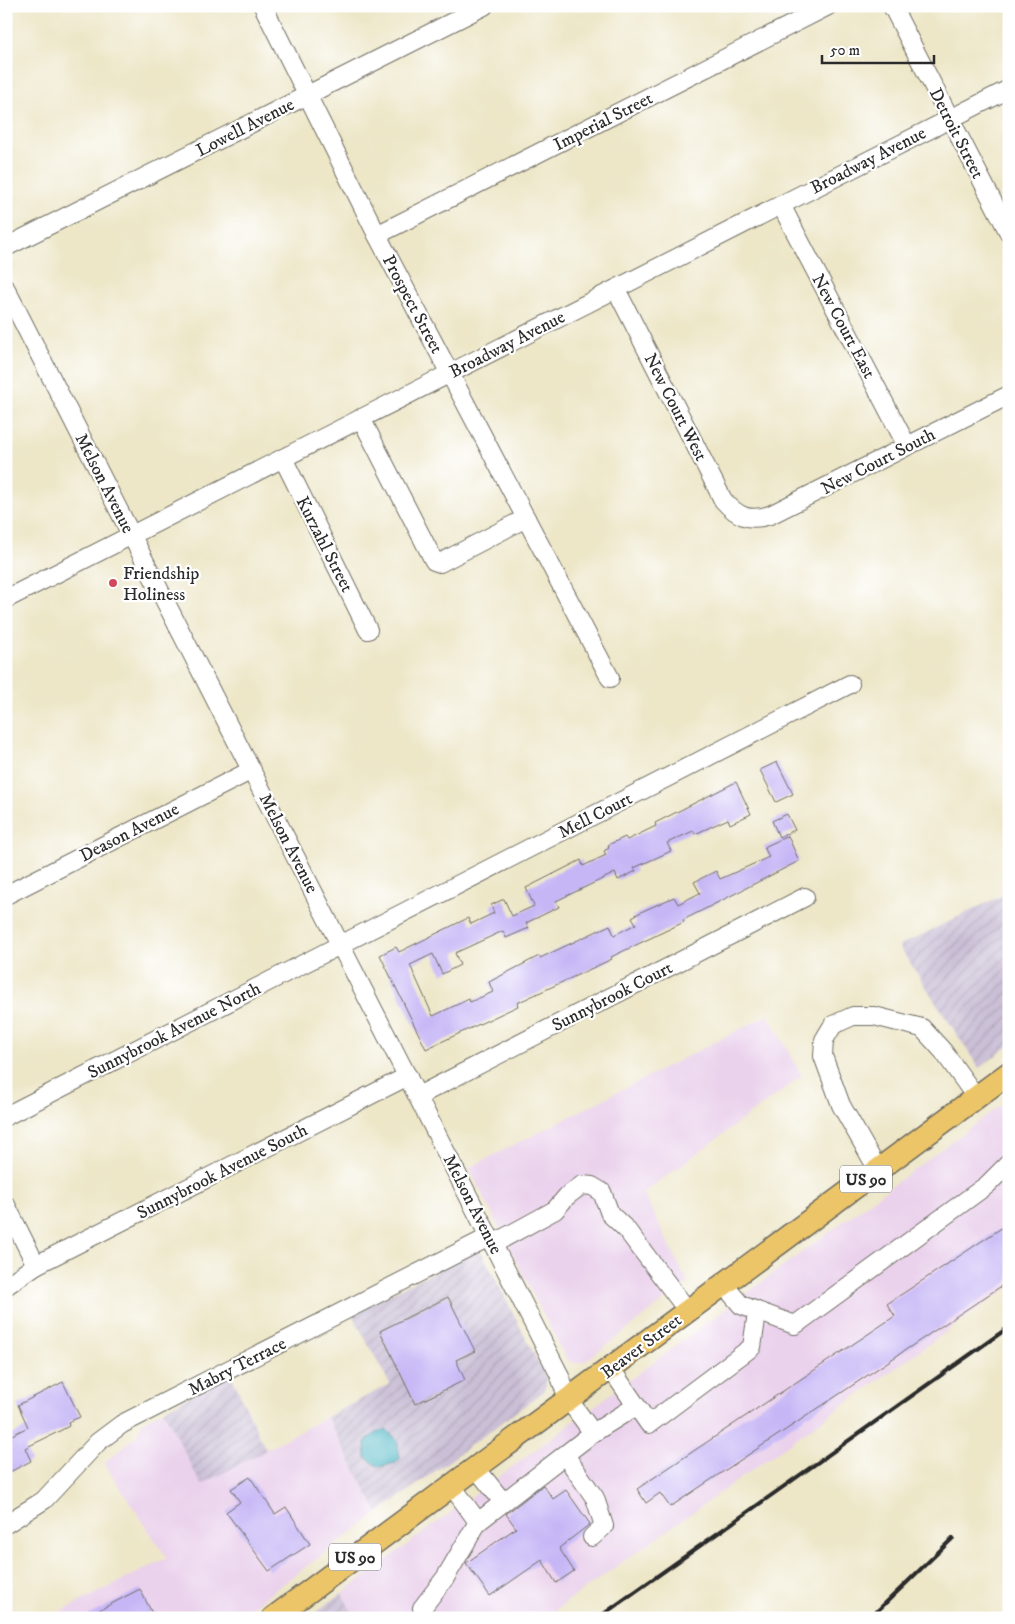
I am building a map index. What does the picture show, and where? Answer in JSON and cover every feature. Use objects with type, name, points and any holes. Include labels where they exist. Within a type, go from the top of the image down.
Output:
[{"type":"main road","name":"Beaver Street","points":[[273,1618],[1009,1073]]},
{"type":"street","name":"Prospect Street","points":[[263,6],[377,235],[610,678]]},
{"type":"street","name":"Lowell Avenue","points":[[6,246],[484,6]]},
{"type":"street","name":"Imperial Street","points":[[377,235],[828,6]]},
{"type":"street","name":"Detroit Street","points":[[892,6],[1009,233]]},
{"type":"street","name":"Broadway Avenue","points":[[6,599],[1009,89]]},
{"type":"street","name":"New Court East","points":[[782,205],[907,446]]},
{"type":"street","name":"Melson Avenue","points":[[6,289],[559,1374],[568,1399],[593,1434]]},
{"type":"street","name":"New Court West","points":[[616,289],[723,500],[732,511],[744,518]]},
{"type":"street","name":"New Court South","points":[[744,518],[757,520],[770,515],[1009,395]]},
{"type":"street","points":[[361,418],[434,561],[440,563],[526,518]]},
{"type":"street","name":"Kurzahl Street","points":[[282,458],[368,630]]},
{"type":"street","name":"Mell Court","points":[[341,945],[850,684]]},
{"type":"street","name":"Deason Avenue","points":[[6,895],[252,770]]},
{"type":"street","name":"Sunnybrook Court","points":[[418,1096],[805,897]]},
{"type":"street","name":"Sunnybrook Avenue North","points":[[6,1116],[341,945]]},
{"type":"street","points":[[878,1170],[840,1105],[823,1056],[824,1040],[833,1025],[853,1016],[874,1016],[922,1028],[943,1051],[976,1097]]},
{"type":"street","name":"Sunnybrook Avenue South","points":[[6,1286],[36,1265],[408,1076]]},
{"type":"street","points":[[724,1285],[741,1306],[795,1325],[987,1185],[1009,1163]]},
{"type":"street","name":"Mabry Terrace","points":[[6,1524],[44,1500],[98,1442],[122,1424],[555,1210],[567,1196],[582,1185],[592,1186],[602,1192],[610,1214],[626,1230],[688,1312]]},
{"type":"street","points":[[6,1204],[36,1265]]},
{"type":"street","points":[[611,1369],[649,1424],[752,1348],[757,1313]]},
{"type":"street","points":[[422,1608],[445,1578],[478,1522],[593,1434],[636,1406]]},
{"type":"street","points":[[565,1455],[595,1498],[604,1526],[592,1538]]},
{"type":"street","points":[[476,1468],[503,1502]]},
{"type":"street","points":[[452,1486],[478,1522]]},
{"type":"shaded area","points":[[1009,892],[1009,1046],[979,1068],[899,946]]},
{"type":"shaded area","points":[[768,1015],[802,1076],[643,1193],[688,1283],[584,1362],[572,1363],[565,1357],[469,1168]]},
{"type":"shaded area","points":[[1009,1099],[1009,1287],[544,1618],[355,1618],[342,1593]]},
{"type":"shaded area","points":[[480,1249],[546,1377],[546,1385],[543,1392],[378,1513],[327,1417],[390,1384],[351,1313]]},
{"type":"shaded area","points":[[231,1375],[266,1450],[201,1485],[163,1410]]},
{"type":"shaded area","points":[[163,1410],[201,1484],[327,1417],[378,1513],[237,1618],[48,1618],[167,1558],[104,1463],[138,1435],[142,1422]]},
{"type":"shaded area","points":[[342,1593],[355,1618],[308,1618]]},
{"type":"water","points":[[386,1430],[397,1439],[400,1458],[396,1463],[379,1467],[366,1458],[365,1442],[379,1431]]},
{"type":"building","points":[[777,762],[793,794],[776,802],[760,770]]},
{"type":"building","points":[[736,782],[751,814],[730,824],[728,819],[695,834],[693,831],[667,843],[671,851],[634,868],[636,871],[618,880],[615,873],[556,901],[559,907],[526,923],[529,928],[506,938],[503,931],[455,953],[460,965],[442,974],[433,954],[410,965],[433,1016],[469,999],[470,1002],[493,992],[489,982],[539,956],[540,958],[610,925],[614,935],[636,924],[632,917],[643,911],[674,897],[678,904],[700,893],[694,882],[716,871],[720,879],[769,857],[764,847],[788,836],[799,861],[683,920],[684,922],[611,957],[612,959],[517,1003],[518,1006],[426,1049],[380,955],[396,947],[399,952],[468,918],[471,924],[494,913],[491,905],[504,899],[512,916],[534,906],[526,888],[581,860],[583,866],[606,855],[604,851],[609,848],[608,845],[625,837],[627,840],[656,826],[655,823]]},
{"type":"building","points":[[787,814],[795,830],[779,837],[772,821]]},
{"type":"building","points":[[1009,1223],[1009,1281],[670,1507],[660,1493],[646,1503],[637,1489],[895,1316],[887,1304]]},
{"type":"building","points":[[448,1297],[475,1351],[456,1360],[465,1380],[415,1404],[380,1331]]},
{"type":"building","points":[[63,1382],[80,1417],[68,1422],[69,1426],[25,1448],[31,1461],[6,1474],[6,1442],[12,1439],[10,1436],[28,1427],[18,1405]]},
{"type":"building","points":[[250,1477],[275,1514],[286,1507],[310,1544],[269,1571],[226,1512],[240,1502],[231,1489]]},
{"type":"building","points":[[543,1485],[553,1499],[566,1490],[590,1524],[559,1548],[574,1571],[556,1583],[542,1560],[490,1596],[466,1563],[516,1528],[506,1514]]},
{"type":"building","points":[[140,1589],[152,1613],[142,1618],[84,1618]]},
{"type":"railway","points":[[598,1618],[1009,1327]]},
{"type":"railway","points":[[870,1618],[953,1538]]},
{"type":"place","name":"Friendship Holiness","points":[[113,583]]}]
